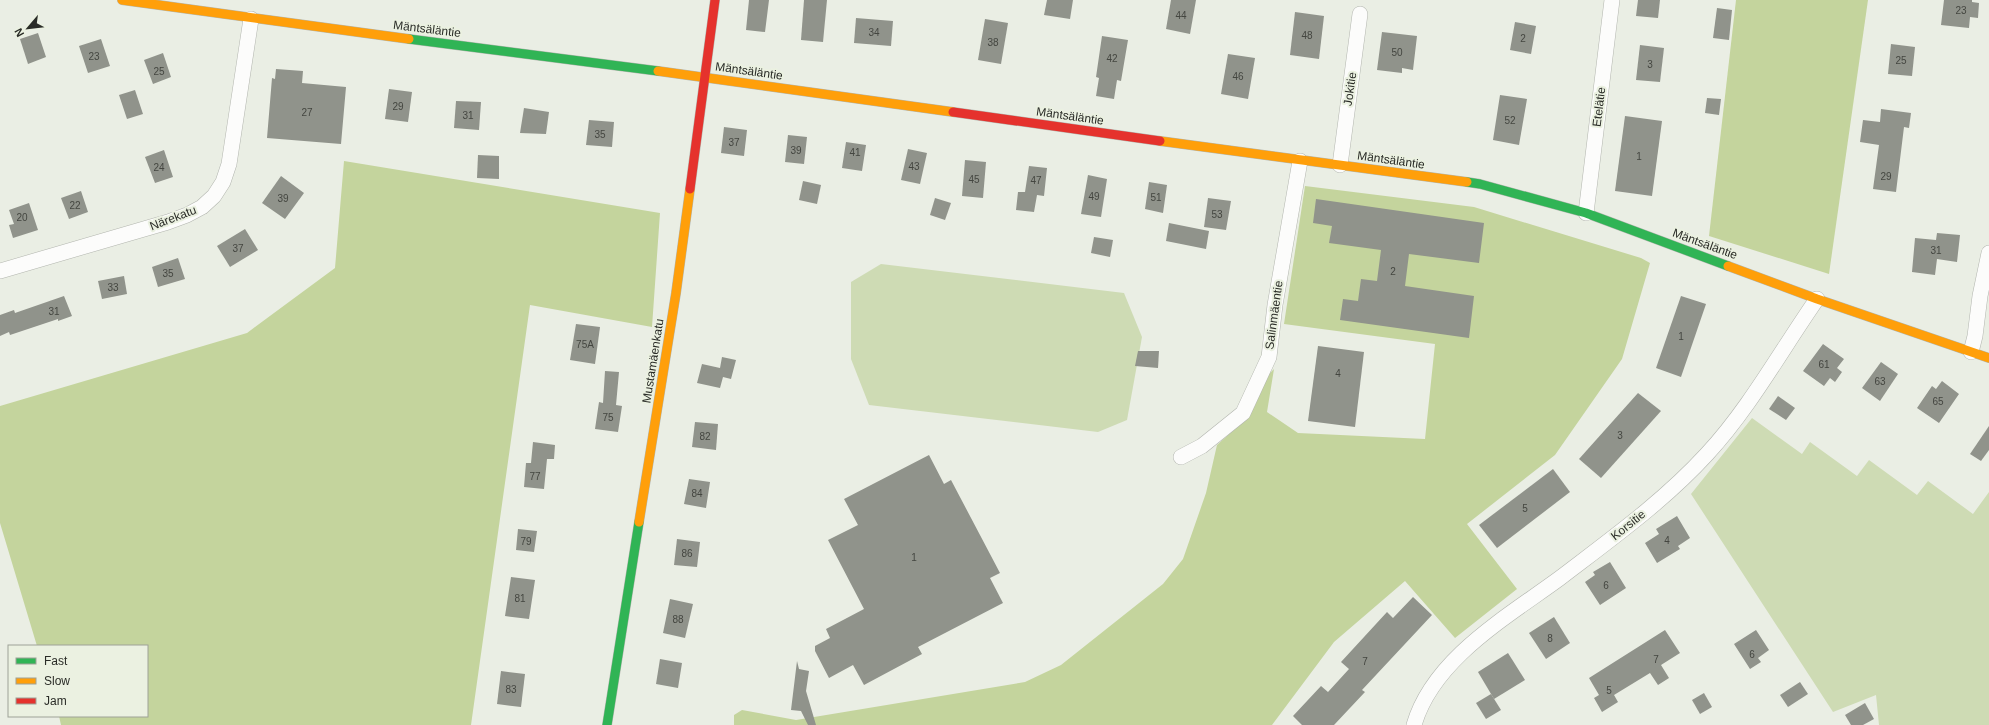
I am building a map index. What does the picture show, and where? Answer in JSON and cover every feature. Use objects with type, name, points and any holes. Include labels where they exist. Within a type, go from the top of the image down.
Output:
[{"type":"street","name":"Mäntsäläntie","points":[[122,0],[251,19],[704,77],[1300,161],[1480,184],[1586,213],[1817,299],[1989,358]]},
{"type":"street","name":"Mustamäenkatu","points":[[607,725],[676,293],[715,0]]},
{"type":"street","name":"Etelätie","points":[[1586,213],[1612,0]]},
{"type":"street","name":"Jokitie","points":[[1340,165],[1360,14]]},
{"type":"street","name":"Närekatu","points":[[0,271],[168,222],[202,207],[214,196],[223,182],[229,164],[251,19]]},
{"type":"street","name":"Salinmäentie","points":[[1181,457],[1202,446],[1243,413],[1269,357],[1275,305],[1300,161]]},
{"type":"street","points":[[1971,352],[1989,253]]},
{"type":"street","name":"Korsitie","points":[[1414,725],[1418,712],[1439,677],[1460,653],[1614,536],[1656,502],[1707,454],[1733,422],[1817,299]]},
{"type":"green space","points":[[1736,0],[1868,0],[1829,274],[1709,236]]},
{"type":"green space","points":[[344,161],[660,213],[652,327],[530,305],[471,725],[61,725],[59,717],[148,717],[148,645],[37,645],[0,523],[0,406],[247,333],[335,268]]},
{"type":"green space","points":[[1305,186],[1474,207],[1641,258],[1650,263],[1622,359],[1555,455],[1467,524],[1517,589],[1455,638],[1405,581],[1334,642],[1272,725],[734,725],[734,715],[742,710],[796,720],[1025,682],[1061,665],[1163,584],[1183,559],[1206,493],[1217,445],[1248,417],[1267,376],[1274,369],[1267,412],[1298,433],[1425,439],[1435,344],[1284,324]]},
{"type":"green space","points":[[881,264],[1124,293],[1142,337],[1127,420],[1098,432],[869,405],[851,359],[851,282]]},
{"type":"green space","points":[[1752,418],[1802,454],[1810,442],[1857,476],[1869,460],[1917,495],[1928,481],[1973,514],[1989,492],[1989,725],[1879,725],[1876,695],[1833,712],[1691,494]]},
{"type":"building","points":[[749,0],[769,0],[765,32],[746,30]]},
{"type":"building","points":[[804,0],[827,0],[823,42],[801,40]]},
{"type":"building","points":[[1047,0],[1073,0],[1070,19],[1044,15]]},
{"type":"building","points":[[1171,0],[1196,0],[1190,34],[1166,29]]},
{"type":"building","points":[[1638,0],[1660,0],[1658,18],[1636,16]]},
{"type":"building","points":[[1944,0],[1972,0],[1972,2],[1979,3],[1978,18],[1970,17],[1969,28],[1941,25]]},
{"type":"building","points":[[1717,8],[1732,10],[1729,40],[1713,38]]},
{"type":"building","points":[[1295,12],[1324,16],[1319,59],[1290,55]]},
{"type":"building","points":[[856,18],[893,21],[891,46],[854,43]]},
{"type":"building","points":[[985,19],[1008,23],[1001,64],[978,60]]},
{"type":"building","points":[[1515,22],[1536,26],[1531,54],[1510,50]]},
{"type":"building","points":[[1382,32],[1417,36],[1413,70],[1402,68],[1402,73],[1377,70]]},
{"type":"building","points":[[38,33],[46,57],[28,64],[20,39]]},
{"type":"building","points":[[1102,36],[1128,40],[1121,81],[1117,80],[1114,99],[1096,96],[1099,78],[1096,77]]},
{"type":"building","points":[[101,39],[110,66],[88,73],[79,46]]},
{"type":"building","points":[[1891,44],[1915,47],[1912,76],[1888,74]]},
{"type":"building","points":[[1640,45],[1664,48],[1660,82],[1636,80]]},
{"type":"building","points":[[163,53],[171,77],[153,84],[144,60]]},
{"type":"building","points":[[1228,54],[1255,58],[1248,99],[1221,94]]},
{"type":"building","points":[[276,69],[303,71],[302,83],[346,87],[341,144],[267,138],[272,78],[275,79]]},
{"type":"building","points":[[389,89],[412,92],[408,122],[385,119]]},
{"type":"building","points":[[135,90],[143,114],[127,119],[119,95]]},
{"type":"building","points":[[1500,95],[1527,99],[1519,145],[1493,140]]},
{"type":"building","points":[[1707,98],[1721,99],[1719,115],[1705,113]]},
{"type":"building","points":[[456,101],[481,102],[479,130],[454,128]]},
{"type":"building","points":[[524,108],[549,112],[546,134],[520,133]]},
{"type":"building","points":[[1881,109],[1911,113],[1909,128],[1904,127],[1896,192],[1873,189],[1879,145],[1860,142],[1863,120],[1880,122]]},
{"type":"building","points":[[1625,116],[1662,121],[1652,196],[1615,191]]},
{"type":"building","points":[[589,120],[614,122],[612,147],[586,145]]},
{"type":"building","points":[[724,127],[747,130],[744,156],[721,153]]},
{"type":"building","points":[[788,135],[807,137],[804,164],[785,162]]},
{"type":"building","points":[[846,142],[866,145],[862,171],[842,168]]},
{"type":"building","points":[[908,149],[927,153],[920,184],[901,180]]},
{"type":"building","points":[[164,150],[173,177],[155,183],[145,157]]},
{"type":"building","points":[[478,155],[499,156],[499,179],[477,178]]},
{"type":"building","points":[[965,160],[986,162],[983,198],[962,196]]},
{"type":"building","points":[[1029,166],[1047,168],[1044,196],[1037,195],[1034,212],[1016,210],[1018,192],[1025,192]]},
{"type":"building","points":[[1088,175],[1107,179],[1101,217],[1081,214]]},
{"type":"building","points":[[281,176],[304,193],[285,219],[262,203]]},
{"type":"building","points":[[803,181],[821,185],[817,204],[799,200]]},
{"type":"building","points":[[1149,182],[1167,185],[1163,213],[1145,209]]},
{"type":"building","points":[[81,191],[88,212],[69,219],[61,198]]},
{"type":"building","points":[[935,198],[951,203],[945,220],[930,215]]},
{"type":"building","points":[[1208,198],[1231,201],[1226,230],[1204,227]]},
{"type":"building","points":[[1316,199],[1484,223],[1479,263],[1409,254],[1405,286],[1474,296],[1469,338],[1340,320],[1343,299],[1358,301],[1361,279],[1377,281],[1381,250],[1329,243],[1332,226],[1313,223]]},
{"type":"building","points":[[29,203],[38,230],[13,238],[9,225],[14,224],[9,210]]},
{"type":"building","points":[[1169,223],[1209,231],[1206,249],[1166,241]]},
{"type":"building","points":[[245,229],[258,250],[230,267],[217,246]]},
{"type":"building","points":[[1937,233],[1960,235],[1957,262],[1937,259],[1935,275],[1912,272],[1915,238],[1936,240]]},
{"type":"building","points":[[1094,237],[1113,240],[1110,257],[1091,253]]},
{"type":"building","points":[[178,258],[185,279],[158,287],[152,267]]},
{"type":"building","points":[[124,276],[127,294],[102,299],[98,281]]},
{"type":"building","points":[[64,296],[72,316],[58,321],[58,319],[10,335],[9,332],[0,336],[0,315],[14,310],[15,313]]},
{"type":"building","points":[[1681,296],[1706,304],[1681,377],[1656,368]]},
{"type":"building","points":[[576,324],[600,327],[595,364],[570,360]]},
{"type":"building","points":[[1823,344],[1844,359],[1837,368],[1842,372],[1835,382],[1830,378],[1824,386],[1803,371]]},
{"type":"building","points":[[1318,346],[1364,352],[1355,427],[1308,421]]},
{"type":"building","points":[[1138,351],[1159,351],[1158,368],[1135,366]]},
{"type":"building","points":[[722,357],[736,360],[731,379],[723,377],[720,388],[697,383],[702,364],[720,368]]},
{"type":"building","points":[[1881,362],[1898,374],[1880,401],[1862,388]]},
{"type":"building","points":[[605,371],[619,372],[616,405],[622,406],[618,432],[595,429],[599,402],[603,403]]},
{"type":"building","points":[[1942,381],[1959,394],[1939,423],[1917,408],[1932,386],[1936,389]]},
{"type":"building","points":[[1638,393],[1661,411],[1601,478],[1579,459]]},
{"type":"building","points":[[1778,396],[1795,408],[1786,420],[1769,409]]},
{"type":"building","points":[[695,422],[718,424],[716,450],[692,447]]},
{"type":"building","points":[[1989,426],[1989,450],[1981,461],[1970,454]]},
{"type":"building","points":[[533,442],[555,445],[554,459],[547,459],[544,489],[524,487],[526,463],[531,463]]},
{"type":"building","points":[[929,455],[944,484],[951,480],[1000,573],[990,578],[1003,603],[918,647],[922,654],[864,685],[853,665],[829,678],[815,651],[815,646],[830,638],[826,629],[864,609],[828,540],[858,525],[844,499]]},
{"type":"building","points":[[1553,469],[1570,492],[1497,548],[1479,525]]},
{"type":"building","points":[[689,479],[710,482],[706,508],[684,504]]},
{"type":"building","points":[[1677,516],[1690,538],[1678,546],[1680,549],[1657,563],[1645,543],[1659,534],[1656,529]]},
{"type":"building","points":[[518,529],[537,531],[534,552],[516,550]]},
{"type":"building","points":[[677,539],[700,542],[697,567],[674,565]]},
{"type":"building","points":[[1610,562],[1626,588],[1600,605],[1585,582],[1595,575],[1593,572]]},
{"type":"building","points":[[511,577],[535,580],[529,619],[505,616]]},
{"type":"building","points":[[1413,597],[1432,615],[1362,690],[1365,692],[1334,725],[1302,725],[1293,716],[1321,686],[1328,692],[1349,669],[1341,662],[1387,612],[1393,618]]},
{"type":"building","points":[[670,599],[693,604],[685,638],[663,633]]},
{"type":"building","points":[[1554,617],[1570,643],[1546,659],[1529,633]]},
{"type":"building","points":[[1665,630],[1680,653],[1661,665],[1669,678],[1658,685],[1650,673],[1614,695],[1618,702],[1602,712],[1594,698],[1599,695],[1589,678]]},
{"type":"building","points":[[1756,630],[1769,650],[1758,658],[1761,662],[1750,669],[1734,644]]},
{"type":"building","points":[[1508,653],[1525,680],[1494,699],[1478,672]]},
{"type":"building","points":[[660,659],[682,663],[678,688],[656,684]]},
{"type":"building","points":[[797,661],[799,669],[809,671],[806,691],[816,725],[808,725],[801,711],[791,710]]},
{"type":"building","points":[[501,671],[525,674],[521,707],[497,704]]},
{"type":"building","points":[[1800,682],[1808,694],[1788,707],[1780,695]]},
{"type":"building","points":[[1704,693],[1712,707],[1700,714],[1692,700]]},
{"type":"building","points":[[1491,694],[1501,710],[1486,719],[1476,703]]},
{"type":"building","points":[[1865,703],[1874,719],[1863,725],[1851,725],[1845,715]]},
{"type":"traffic: fast","points":[[409,39],[658,71]]},
{"type":"traffic: fast","points":[[1467,182],[1480,184],[1586,213],[1728,266]]},
{"type":"traffic: fast","points":[[607,725],[639,522]]},
{"type":"traffic: slow","points":[[122,0],[409,39]]},
{"type":"traffic: slow","points":[[658,71],[953,112]]},
{"type":"traffic: slow","points":[[1160,141],[1467,182]]},
{"type":"traffic: slow","points":[[639,522],[676,293],[690,189]]},
{"type":"traffic: slow","points":[[1728,266],[1817,299],[1989,358]]},
{"type":"traffic: jam","points":[[690,189],[715,0]]},
{"type":"traffic: jam","points":[[953,112],[1160,141]]}]
